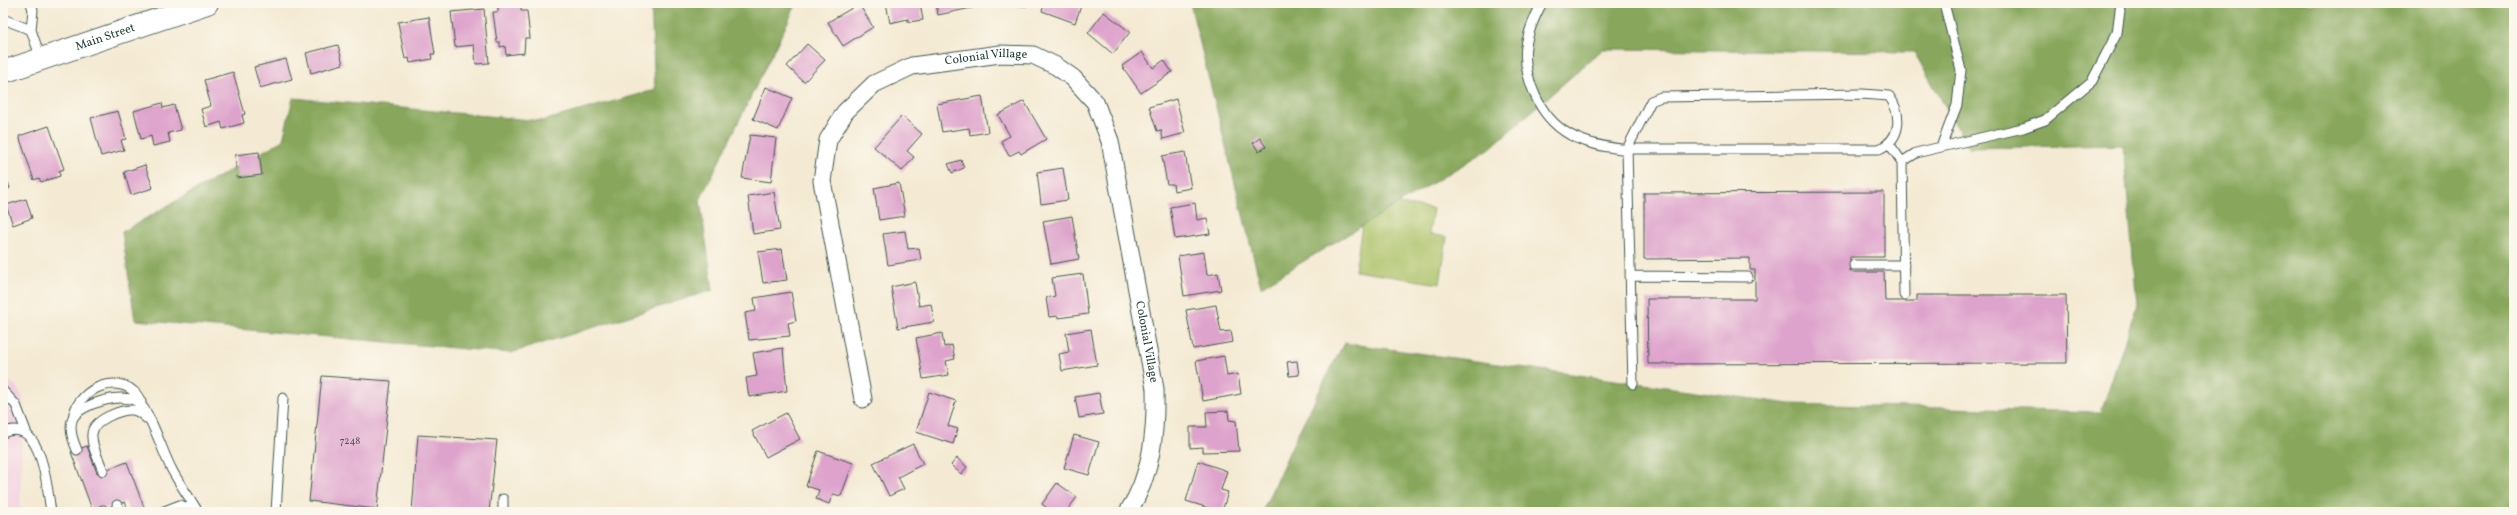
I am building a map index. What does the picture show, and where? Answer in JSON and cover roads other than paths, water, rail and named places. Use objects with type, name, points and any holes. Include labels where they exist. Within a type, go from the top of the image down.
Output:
[{"type":"street","name":"Main Street","points":[[3,72],[207,3]]},
{"type":"street","name":"Colonial Village","points":[[863,399],[822,181],[828,140],[845,112],[874,84],[912,66],[1000,54],[1033,55],[1056,66],[1073,78],[1095,102],[1110,141],[1155,389],[1156,418],[1147,475],[1128,512]]},
{"type":"lane","points":[[30,3],[33,10],[31,30],[41,60]]},
{"type":"lane","points":[[1542,3],[1528,35],[1525,69],[1543,112],[1559,129],[1579,140],[1604,147],[1627,149],[1879,149],[1890,145],[1896,136],[1899,118],[1896,105],[1888,96],[1862,94],[1661,97],[1651,101],[1627,149],[1633,384]]},
{"type":"lane","points":[[1941,147],[1957,105],[1961,70],[1944,3]]},
{"type":"lane","points":[[1902,162],[1916,153],[2023,128],[2045,120],[2092,81],[2117,33],[2121,3]]},
{"type":"lane","points":[[3,19],[31,30]]},
{"type":"lane","points":[[1890,145],[1902,162],[1904,295]]},
{"type":"lane","points":[[1854,264],[1904,265]]},
{"type":"lane","points":[[1630,276],[1748,277]]},
{"type":"lane","points":[[77,450],[71,437],[72,419],[75,406],[83,396],[115,384],[124,384],[132,389],[143,406],[172,470],[198,512]]},
{"type":"lane","points":[[3,391],[16,405],[26,431],[33,441],[45,471],[51,512]]},
{"type":"lane","points":[[72,419],[87,407],[122,396],[131,397],[143,406]]},
{"type":"lane","points":[[276,512],[283,398]]},
{"type":"lane","points":[[103,470],[94,448],[92,434],[97,425],[119,413],[132,410],[140,412],[149,420]]},
{"type":"lane","points":[[3,433],[13,428],[26,431]]},
{"type":"lane","points":[[503,499],[503,512]]},
{"type":"lane","points":[[162,512],[180,505],[198,512]]}]
